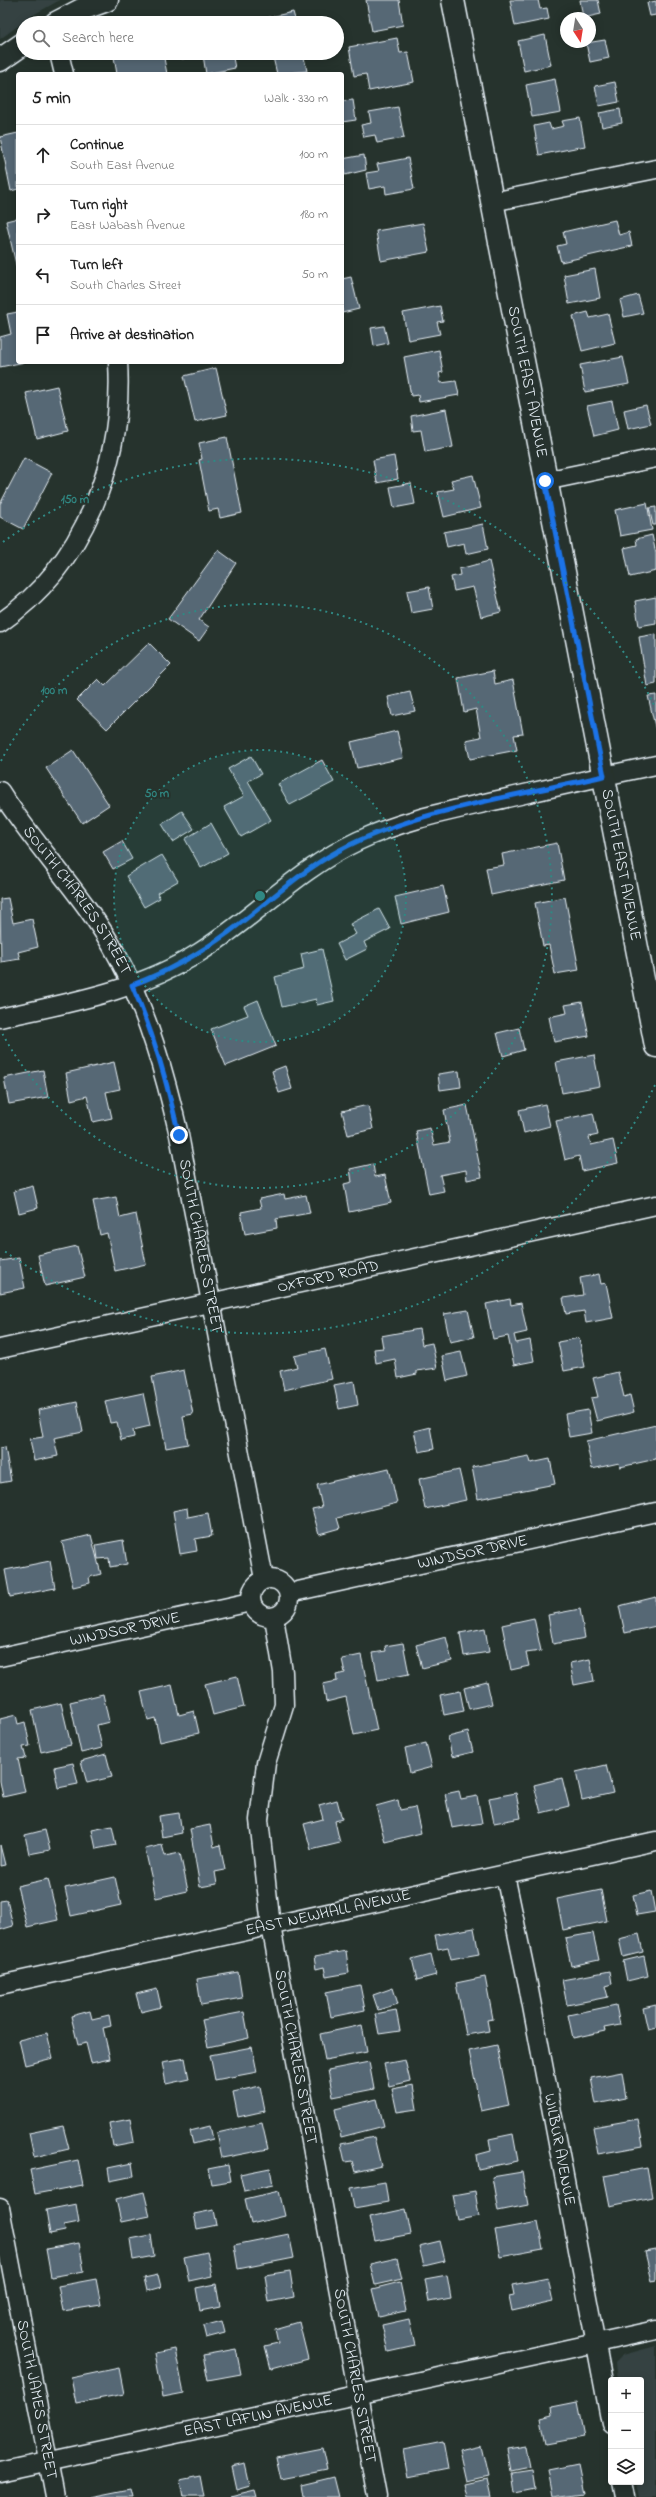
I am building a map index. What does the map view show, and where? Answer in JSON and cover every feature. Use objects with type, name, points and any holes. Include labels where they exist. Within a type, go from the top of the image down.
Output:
[{"type":"main road","points":[[70,16],[85,8],[107,0]]},
{"type":"main road","name":"SOUTH EAST AVENUE","points":[[453,0],[545,481],[656,1046]]},
{"type":"main road","points":[[0,60],[16,49]]},
{"type":"street","points":[[61,60],[64,72]]},
{"type":"street","points":[[492,202],[656,169]]},
{"type":"street","points":[[0,623],[30,599],[60,564],[80,534],[97,499],[113,449],[118,419],[120,387],[118,364]]},
{"type":"street","points":[[545,481],[656,458]]},
{"type":"street","points":[[0,1018],[96,996],[132,985],[160,974],[199,953],[230,932],[294,879],[358,841],[418,819],[604,776],[656,766]]},
{"type":"street","name":"SOUTH CHARLES STREET","points":[[0,791],[75,892],[118,957],[144,1012],[165,1074],[179,1135],[264,1579]]},
{"type":"street","name":"OXFORD ROAD","points":[[0,1349],[656,1205]]},
{"type":"street","name":"WINDSOR DRIVE","points":[[289,1592],[656,1512]]},
{"type":"street","points":[[264,1579],[277,1579],[289,1592],[290,1599],[285,1611],[274,1617],[268,1617],[257,1612],[251,1602],[255,1585],[264,1579]]},
{"type":"street","name":"WINDSOR DRIVE","points":[[0,1657],[251,1602]]},
{"type":"street","name":"SOUTH CHARLES STREET","points":[[274,1617],[283,1672],[284,1705],[266,1763],[259,1820],[271,1926],[377,2497]]},
{"type":"street","name":"EAST NEWHALL AVENUE","points":[[0,1985],[656,1841]]},
{"type":"street","name":"WILBUR AVENUE","points":[[505,1875],[528,1985],[609,2413]]},
{"type":"street","name":"SOUTH JAMES STREET","points":[[0,2208],[55,2497]]},
{"type":"street","name":"EAST LAFLIN AVENUE","points":[[0,2472],[656,2330]]},
{"type":"street","points":[[623,2485],[625,2497]]},
{"type":"shaded area","points":[[0,0],[60,0],[32,16],[16,16],[16,27],[0,39]]},
{"type":"shaded area","points":[[656,2346],[656,2497],[639,2497],[637,2485],[644,2485],[644,2377],[617,2377],[615,2363],[623,2355]]},
{"type":"building","points":[[366,0],[399,0],[403,25],[372,31]]},
{"type":"building","points":[[510,0],[538,0],[540,9],[547,8],[549,19],[515,26]]},
{"type":"building","points":[[580,0],[598,0],[601,14],[596,15],[596,12],[582,12]]},
{"type":"building","points":[[656,1],[656,15],[650,16],[647,3]]},
{"type":"building","points":[[293,12],[294,16],[275,16]]},
{"type":"building","points":[[545,35],[551,65],[524,71],[518,41]]},
{"type":"building","points":[[397,38],[400,53],[408,52],[414,82],[369,91],[366,74],[354,76],[349,47]]},
{"type":"building","points":[[605,40],[609,58],[590,62],[587,48],[596,48],[596,41]]},
{"type":"building","points":[[115,60],[164,60],[167,72],[117,72]]},
{"type":"building","points":[[204,60],[233,60],[235,68],[216,72],[206,72]]},
{"type":"building","points":[[274,60],[305,60],[307,71],[297,72],[277,72]]},
{"type":"building","points":[[555,79],[561,112],[532,117],[526,85]]},
{"type":"building","points":[[615,82],[619,102],[599,106],[595,86]]},
{"type":"building","points":[[353,100],[356,120],[344,122],[344,101]]},
{"type":"building","points":[[398,107],[404,138],[377,143],[375,135],[364,137],[361,125],[371,123],[369,112]]},
{"type":"building","points":[[620,109],[622,123],[602,127],[599,113]]},
{"type":"building","points":[[580,118],[585,146],[539,155],[534,126],[549,123],[551,129],[564,126],[562,121]]},
{"type":"building","points":[[16,133],[16,190],[11,191],[0,137]]},
{"type":"building","points":[[364,155],[366,170],[345,175],[344,159]]},
{"type":"building","points":[[408,158],[414,189],[386,194],[385,186],[369,189],[366,173],[379,171],[377,164]]},
{"type":"building","points":[[16,218],[16,264],[6,221]]},
{"type":"building","points":[[615,220],[619,235],[629,232],[632,246],[561,262],[557,246],[566,244],[563,232]]},
{"type":"building","points":[[423,223],[429,252],[381,261],[376,231]]},
{"type":"building","points":[[595,269],[600,298],[569,304],[564,275]]},
{"type":"building","points":[[351,277],[359,309],[344,313],[344,279]]},
{"type":"building","points":[[638,295],[643,313],[624,317],[620,300]]},
{"type":"building","points":[[440,306],[443,321],[437,322],[440,334],[408,340],[403,313]]},
{"type":"building","points":[[16,312],[16,364],[0,367],[0,337],[11,334],[7,314]]},
{"type":"building","points":[[588,312],[590,318],[608,314],[615,343],[582,351],[573,316]]},
{"type":"building","points":[[384,326],[388,343],[374,346],[371,328]]},
{"type":"building","points":[[439,350],[443,372],[439,373],[441,383],[456,381],[459,395],[419,402],[418,395],[411,396],[404,357]]},
{"type":"building","points":[[623,357],[629,384],[585,392],[580,365]]},
{"type":"building","points":[[216,368],[227,415],[195,422],[184,376]]},
{"type":"building","points":[[57,386],[68,431],[37,439],[26,393]]},
{"type":"building","points":[[612,401],[618,430],[594,436],[587,406]]},
{"type":"building","points":[[646,405],[651,424],[628,429],[624,410]]},
{"type":"building","points":[[446,409],[453,447],[425,452],[421,430],[413,431],[411,416]]},
{"type":"building","points":[[227,437],[242,513],[220,518],[218,509],[209,511],[199,460],[202,459],[199,443]]},
{"type":"building","points":[[394,456],[398,479],[377,483],[373,460]]},
{"type":"building","points":[[24,458],[52,473],[23,529],[0,517],[0,504]]},
{"type":"building","points":[[473,475],[481,508],[444,517],[438,492],[454,489],[451,480]]},
{"type":"building","points":[[411,483],[415,504],[394,508],[390,487]]},
{"type":"building","points":[[647,503],[652,530],[620,536],[615,510]]},
{"type":"building","points":[[656,507],[656,525],[653,525],[649,508]]},
{"type":"building","points":[[483,524],[488,549],[466,554],[464,543],[447,547],[444,532]]},
{"type":"building","points":[[652,535],[656,554],[656,571],[630,577],[624,548],[637,545],[636,539]]},
{"type":"building","points":[[218,550],[236,563],[199,620],[209,627],[199,641],[168,619]]},
{"type":"building","points":[[489,561],[501,612],[481,617],[473,587],[454,591],[451,577],[460,575],[459,569]]},
{"type":"building","points":[[429,587],[433,609],[411,613],[407,591]]},
{"type":"building","points":[[656,597],[656,623],[639,626],[635,601]]},
{"type":"building","points":[[656,634],[656,684],[647,686],[639,637]]},
{"type":"building","points":[[149,643],[171,665],[107,729],[77,700],[98,679],[105,686]]},
{"type":"building","points":[[493,671],[495,684],[513,680],[523,734],[514,735],[517,750],[470,759],[466,740],[481,737],[476,709],[464,712],[458,678]]},
{"type":"building","points":[[410,692],[415,711],[392,716],[388,697]]},
{"type":"building","points":[[656,695],[656,731],[648,696]]},
{"type":"building","points":[[397,731],[403,758],[357,768],[351,742]]},
{"type":"building","points":[[73,750],[109,805],[82,823],[46,768]]},
{"type":"building","points":[[251,756],[261,774],[248,781],[271,820],[241,837],[224,807],[244,796],[228,769]]},
{"type":"building","points":[[322,760],[334,782],[290,805],[278,784]]},
{"type":"building","points":[[182,811],[194,829],[173,842],[162,824]]},
{"type":"building","points":[[211,823],[228,853],[201,868],[185,839]]},
{"type":"building","points":[[122,841],[132,859],[113,869],[103,852]]},
{"type":"building","points":[[557,843],[564,880],[491,895],[486,868],[504,865],[502,854]]},
{"type":"building","points":[[162,855],[178,881],[157,893],[160,898],[144,907],[126,876]]},
{"type":"building","points":[[443,886],[449,912],[401,924],[395,897]]},
{"type":"building","points":[[565,897],[579,970],[555,974],[549,945],[543,946],[535,903]]},
{"type":"building","points":[[8,898],[13,923],[32,919],[38,947],[18,952],[20,959],[1,962],[0,899]]},
{"type":"building","points":[[379,909],[390,929],[364,942],[367,949],[345,960],[337,944],[356,934],[350,924]]},
{"type":"building","points":[[322,949],[334,1001],[317,1005],[316,999],[282,1007],[275,977],[304,969],[301,954]]},
{"type":"building","points":[[258,1000],[276,1046],[226,1066],[211,1029],[248,1015],[244,1006]]},
{"type":"building","points":[[582,1002],[589,1036],[554,1042],[549,1017],[567,1013],[565,1005]]},
{"type":"building","points":[[519,1028],[524,1050],[503,1056],[497,1033]]},
{"type":"building","points":[[594,1055],[600,1086],[562,1093],[556,1062]]},
{"type":"building","points":[[114,1062],[120,1089],[106,1092],[112,1118],[93,1122],[87,1096],[71,1100],[66,1073]]},
{"type":"building","points":[[285,1066],[292,1089],[279,1093],[272,1071]]},
{"type":"building","points":[[43,1070],[48,1097],[9,1104],[4,1078]]},
{"type":"building","points":[[459,1071],[461,1087],[440,1090],[438,1074]]},
{"type":"building","points":[[545,1104],[550,1126],[524,1133],[519,1110]]},
{"type":"building","points":[[368,1105],[373,1129],[348,1135],[342,1111]]},
{"type":"building","points":[[467,1105],[482,1177],[467,1180],[466,1170],[440,1175],[444,1191],[429,1194],[416,1131],[430,1128],[434,1145],[450,1142],[444,1110]]},
{"type":"building","points":[[593,1113],[598,1135],[589,1137],[591,1145],[613,1140],[618,1163],[582,1171],[579,1156],[565,1160],[556,1121]]},
{"type":"building","points":[[373,1164],[375,1177],[385,1175],[391,1203],[349,1212],[344,1184],[352,1182],[350,1169]]},
{"type":"building","points":[[33,1186],[38,1208],[19,1213],[14,1191]]},
{"type":"building","points":[[284,1194],[285,1199],[306,1195],[310,1213],[276,1219],[277,1228],[245,1234],[241,1212],[261,1208],[259,1199]]},
{"type":"building","points":[[116,1197],[120,1218],[136,1214],[146,1264],[115,1271],[107,1233],[100,1235],[93,1201]]},
{"type":"building","points":[[77,1246],[85,1277],[45,1286],[38,1255]]},
{"type":"building","points":[[19,1258],[25,1288],[0,1293],[0,1261]]},
{"type":"building","points":[[599,1274],[601,1284],[606,1283],[613,1318],[586,1323],[584,1311],[566,1314],[563,1298],[583,1295],[580,1278]]},
{"type":"building","points":[[510,1299],[511,1305],[521,1303],[527,1332],[514,1335],[516,1343],[530,1340],[534,1361],[514,1365],[508,1336],[493,1339],[486,1304]]},
{"type":"building","points":[[468,1310],[474,1337],[450,1342],[444,1314]]},
{"type":"building","points":[[419,1329],[422,1345],[432,1343],[437,1368],[417,1371],[417,1374],[398,1378],[395,1359],[376,1363],[374,1349],[383,1348],[381,1336]]},
{"type":"building","points":[[579,1338],[585,1367],[564,1371],[558,1342]]},
{"type":"building","points":[[325,1349],[332,1379],[284,1390],[280,1371],[297,1367],[294,1356]]},
{"type":"building","points":[[461,1352],[467,1376],[447,1381],[442,1356]]},
{"type":"building","points":[[184,1370],[193,1414],[183,1416],[188,1444],[166,1448],[152,1377]]},
{"type":"building","points":[[618,1372],[624,1397],[630,1395],[634,1412],[597,1421],[591,1398],[598,1397],[593,1378]]},
{"type":"building","points":[[354,1381],[358,1405],[339,1409],[334,1385]]},
{"type":"building","points":[[143,1393],[150,1426],[133,1430],[134,1437],[121,1440],[117,1422],[110,1423],[105,1401]]},
{"type":"building","points":[[77,1402],[83,1432],[54,1438],[58,1456],[34,1461],[30,1439],[43,1437],[38,1410]]},
{"type":"building","points":[[588,1410],[592,1433],[569,1437],[565,1414]]},
{"type":"building","points":[[656,1425],[656,1459],[620,1467],[619,1463],[592,1469],[586,1441]]},
{"type":"building","points":[[430,1427],[434,1449],[419,1452],[414,1431]]},
{"type":"building","points":[[5,1447],[11,1481],[0,1483],[0,1448]]},
{"type":"building","points":[[529,1456],[531,1463],[550,1459],[555,1484],[478,1499],[472,1467]]},
{"type":"building","points":[[389,1468],[397,1503],[337,1518],[340,1528],[319,1534],[312,1509],[322,1507],[317,1485]]},
{"type":"building","points":[[459,1470],[466,1500],[425,1509],[419,1479]]},
{"type":"building","points":[[187,1508],[188,1517],[208,1513],[212,1536],[195,1539],[197,1551],[180,1554],[173,1511]]},
{"type":"building","points":[[91,1535],[101,1574],[89,1577],[90,1583],[73,1587],[62,1542]]},
{"type":"building","points":[[123,1540],[127,1564],[110,1567],[109,1558],[98,1559],[96,1545]]},
{"type":"building","points":[[50,1561],[55,1588],[10,1597],[5,1570]]},
{"type":"building","points":[[656,1597],[656,1626],[625,1633],[619,1606]]},
{"type":"building","points":[[580,1609],[585,1638],[553,1644],[548,1615]]},
{"type":"building","points":[[534,1618],[541,1651],[526,1653],[529,1666],[511,1670],[502,1625]]},
{"type":"building","points":[[485,1628],[489,1652],[464,1656],[460,1633]]},
{"type":"building","points":[[446,1637],[452,1661],[422,1668],[416,1645]]},
{"type":"building","points":[[403,1643],[409,1674],[378,1680],[373,1653],[386,1651],[385,1646]]},
{"type":"building","points":[[361,1655],[377,1730],[354,1735],[346,1697],[326,1702],[323,1684],[337,1681],[336,1675],[345,1673],[342,1659]]},
{"type":"building","points":[[590,1659],[594,1681],[574,1685],[570,1663]]},
{"type":"building","points":[[237,1676],[244,1707],[213,1715],[205,1684]]},
{"type":"building","points":[[487,1682],[492,1704],[469,1709],[464,1688]]},
{"type":"building","points":[[172,1685],[179,1715],[194,1711],[199,1733],[160,1742],[155,1718],[148,1720],[141,1692]]},
{"type":"building","points":[[460,1691],[464,1711],[444,1715],[440,1695]]},
{"type":"building","points":[[103,1694],[109,1722],[97,1725],[102,1748],[81,1753],[70,1702]]},
{"type":"building","points":[[61,1703],[71,1745],[41,1752],[32,1710]]},
{"type":"building","points":[[16,1715],[18,1724],[25,1722],[30,1746],[23,1747],[26,1758],[18,1759],[25,1792],[3,1797],[0,1781],[0,1719]]},
{"type":"building","points":[[468,1732],[473,1752],[452,1757],[448,1737]]},
{"type":"building","points":[[426,1743],[432,1767],[410,1773],[405,1748]]},
{"type":"building","points":[[106,1754],[112,1777],[87,1783],[81,1761]]},
{"type":"building","points":[[73,1763],[78,1784],[58,1788],[54,1767]]},
{"type":"building","points":[[606,1765],[613,1793],[582,1800],[576,1772]]},
{"type":"building","points":[[562,1778],[569,1806],[541,1813],[534,1785]]},
{"type":"building","points":[[459,1791],[461,1799],[477,1796],[482,1823],[452,1828],[445,1794]]},
{"type":"building","points":[[516,1793],[521,1818],[494,1823],[489,1798]]},
{"type":"building","points":[[337,1800],[342,1819],[335,1821],[340,1843],[311,1850],[304,1824],[323,1819],[319,1805]]},
{"type":"building","points":[[398,1800],[400,1810],[415,1807],[421,1833],[385,1842],[376,1806]]},
{"type":"building","points":[[179,1813],[182,1833],[162,1837],[159,1816]]},
{"type":"building","points":[[210,1825],[214,1847],[220,1845],[225,1870],[215,1872],[217,1884],[200,1887],[190,1829]]},
{"type":"building","points":[[112,1826],[116,1845],[96,1849],[92,1830]]},
{"type":"building","points":[[45,1830],[50,1850],[29,1854],[25,1835]]},
{"type":"building","points":[[0,1845],[5,1865],[0,1866]]},
{"type":"building","points":[[162,1845],[165,1856],[180,1853],[188,1891],[156,1898],[145,1849]]},
{"type":"building","points":[[115,1877],[121,1905],[71,1916],[65,1888]]},
{"type":"building","points":[[48,1879],[58,1920],[27,1927],[17,1886]]},
{"type":"building","points":[[601,1890],[607,1921],[563,1930],[557,1899]]},
{"type":"building","points":[[651,1891],[655,1912],[637,1915],[633,1895]]},
{"type":"building","points":[[7,1900],[13,1926],[0,1930],[0,1901]]},
{"type":"building","points":[[474,1928],[479,1954],[451,1959],[448,1947],[438,1949],[435,1935]]},
{"type":"building","points":[[593,1933],[599,1960],[571,1966],[565,1938]]},
{"type":"building","points":[[639,1934],[643,1952],[623,1957],[619,1939]]},
{"type":"building","points":[[346,1951],[349,1973],[326,1977],[324,1967],[316,1969],[314,1957]]},
{"type":"building","points":[[431,1954],[436,1975],[417,1980],[412,1959]]},
{"type":"building","points":[[644,1956],[648,1976],[627,1981],[623,1961]]},
{"type":"building","points":[[610,1971],[612,1984],[605,1986],[608,1997],[567,2005],[562,1980]]},
{"type":"building","points":[[238,1972],[242,1998],[201,2005],[197,1979]]},
{"type":"building","points":[[485,1977],[493,2019],[487,2020],[489,2031],[466,2035],[456,1983]]},
{"type":"building","points":[[360,1985],[365,2010],[331,2017],[326,1992]]},
{"type":"building","points":[[393,1988],[398,2004],[378,2010],[373,1995]]},
{"type":"building","points":[[157,1989],[161,2007],[141,2012],[136,1994]]},
{"type":"building","points":[[616,2005],[620,2025],[604,2028],[605,2031],[573,2038],[568,2015]]},
{"type":"building","points":[[656,2005],[656,2028],[648,2030],[643,2008]]},
{"type":"building","points":[[396,2010],[400,2031],[379,2034],[375,2014]]},
{"type":"building","points":[[90,2011],[92,2019],[109,2015],[111,2026],[103,2028],[110,2059],[91,2063],[86,2043],[78,2045],[71,2016]]},
{"type":"building","points":[[244,2012],[249,2038],[208,2047],[202,2020]]},
{"type":"building","points":[[362,2025],[367,2052],[325,2060],[320,2034]]},
{"type":"building","points":[[47,2033],[53,2058],[25,2065],[19,2040]]},
{"type":"building","points":[[497,2045],[509,2105],[481,2111],[469,2051]]},
{"type":"building","points":[[252,2047],[257,2072],[215,2080],[210,2055]]},
{"type":"building","points":[[185,2058],[189,2079],[166,2084],[162,2062]]},
{"type":"building","points":[[405,2060],[410,2081],[389,2086],[384,2064]]},
{"type":"building","points":[[369,2062],[374,2089],[333,2097],[328,2070]]},
{"type":"building","points":[[622,2072],[626,2098],[596,2104],[591,2078]]},
{"type":"building","points":[[413,2085],[417,2109],[397,2112],[392,2089]]},
{"type":"building","points":[[260,2086],[265,2111],[238,2117],[233,2092]]},
{"type":"building","points":[[377,2099],[384,2126],[341,2137],[335,2109]]},
{"type":"building","points":[[130,2119],[134,2142],[113,2146],[109,2123]]},
{"type":"building","points":[[638,2119],[643,2146],[598,2154],[593,2127]]},
{"type":"building","points":[[262,2123],[268,2149],[222,2158],[217,2133]]},
{"type":"building","points":[[63,2126],[69,2149],[34,2157],[29,2133]]},
{"type":"building","points":[[210,2126],[213,2139],[193,2144],[190,2131]]},
{"type":"building","points":[[513,2134],[518,2161],[478,2169],[476,2155],[491,2151],[489,2139]]},
{"type":"building","points":[[374,2137],[381,2166],[355,2172],[352,2161],[345,2162],[341,2144]]},
{"type":"building","points":[[78,2160],[83,2185],[35,2194],[30,2170]]},
{"type":"building","points":[[132,2163],[134,2176],[110,2181],[108,2168]]},
{"type":"building","points":[[228,2165],[231,2181],[211,2184],[208,2169]]},
{"type":"building","points":[[270,2168],[273,2185],[244,2191],[240,2174]]},
{"type":"building","points":[[647,2168],[652,2197],[610,2206],[604,2176]]},
{"type":"building","points":[[522,2172],[528,2205],[498,2211],[492,2177]]},
{"type":"building","points":[[385,2182],[388,2202],[354,2208],[350,2188]]},
{"type":"building","points":[[279,2191],[285,2216],[251,2224],[245,2199]]},
{"type":"building","points":[[475,2191],[479,2216],[458,2220],[453,2195]]},
{"type":"building","points":[[144,2192],[150,2216],[121,2222],[116,2199]]},
{"type":"building","points":[[76,2204],[79,2222],[64,2225],[65,2231],[50,2234],[46,2210]]},
{"type":"building","points":[[406,2209],[411,2234],[375,2241],[369,2217]]},
{"type":"building","points":[[214,2210],[217,2225],[197,2229],[194,2214]]},
{"type":"building","points":[[538,2222],[543,2249],[500,2257],[495,2230]]},
{"type":"building","points":[[289,2234],[294,2258],[238,2269],[234,2245]]},
{"type":"building","points":[[151,2235],[154,2256],[133,2260],[130,2239]]},
{"type":"building","points":[[440,2241],[445,2261],[424,2266],[419,2246]]},
{"type":"building","points":[[79,2243],[84,2271],[51,2277],[46,2249]]},
{"type":"building","points":[[656,2250],[656,2280],[652,2281],[645,2252]]},
{"type":"building","points":[[207,2252],[212,2276],[189,2281],[184,2257]]},
{"type":"building","points":[[397,2258],[402,2279],[375,2285],[370,2264]]},
{"type":"building","points":[[290,2271],[294,2297],[269,2302],[265,2275]]},
{"type":"building","points":[[158,2275],[161,2287],[147,2291],[144,2278]]},
{"type":"building","points":[[447,2275],[451,2298],[429,2302],[425,2279]]},
{"type":"building","points":[[548,2278],[553,2302],[512,2311],[509,2296],[514,2295],[512,2285]]},
{"type":"building","points":[[96,2279],[101,2305],[63,2311],[58,2286]]},
{"type":"building","points":[[400,2282],[406,2311],[379,2317],[372,2289]]},
{"type":"building","points":[[216,2284],[220,2307],[200,2311],[196,2288]]},
{"type":"building","points":[[409,2319],[415,2346],[388,2352],[382,2325]]},
{"type":"building","points":[[222,2321],[225,2333],[206,2338],[203,2326]]},
{"type":"building","points":[[299,2322],[308,2359],[271,2369],[265,2346],[278,2343],[275,2329]]},
{"type":"building","points":[[175,2349],[184,2393],[163,2397],[155,2353]]},
{"type":"building","points":[[236,2349],[241,2374],[208,2380],[203,2355]]},
{"type":"building","points":[[119,2368],[124,2394],[76,2403],[71,2378]]},
{"type":"building","points":[[577,2402],[584,2437],[546,2444],[541,2418],[553,2415],[552,2407]]},
{"type":"building","points":[[443,2442],[448,2469],[408,2477],[403,2450]]},
{"type":"building","points":[[481,2445],[488,2476],[466,2481],[459,2450]]},
{"type":"building","points":[[526,2446],[530,2467],[511,2471],[507,2449]]},
{"type":"building","points":[[322,2448],[327,2470],[281,2479],[276,2457]]},
{"type":"building","points":[[245,2464],[250,2486],[236,2490],[231,2467]]},
{"type":"building","points":[[578,2464],[584,2493],[553,2497],[548,2470]]},
{"type":"building","points":[[532,2470],[535,2489],[515,2493],[512,2473]]},
{"type":"building","points":[[200,2476],[204,2497],[183,2497],[180,2480]]},
{"type":"building","points":[[334,2477],[339,2497],[303,2497],[301,2485]]},
{"type":"building","points":[[487,2479],[491,2497],[468,2497],[465,2484]]},
{"type":"building","points":[[130,2489],[132,2497],[90,2497]]},
{"type":"building","points":[[255,2490],[257,2497],[230,2496]]},
{"type":"route","points":[[179,1135],[165,1074],[144,1012],[132,985],[160,974],[199,953],[230,932],[294,879],[337,852],[358,841],[386,829],[448,811],[604,776],[545,481]]}]
